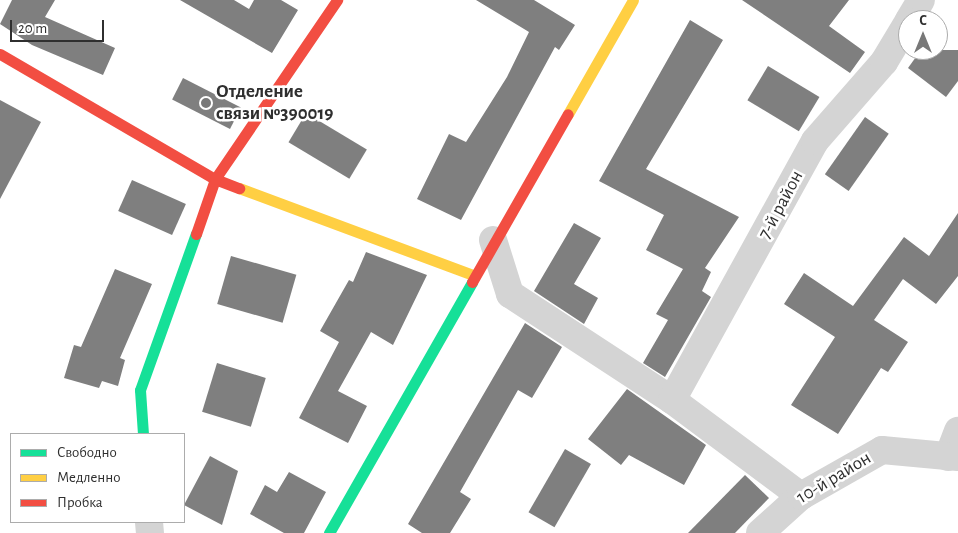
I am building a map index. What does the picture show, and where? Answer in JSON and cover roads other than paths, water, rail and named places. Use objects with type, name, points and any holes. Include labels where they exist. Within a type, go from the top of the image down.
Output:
[{"type":"street","points":[[143,433],[140,390],[215,179],[338,0]]},
{"type":"street","points":[[329,533],[493,240],[634,0]]},
{"type":"street","name":"7-й район","points":[[672,400],[816,141],[884,62],[898,39]]},
{"type":"street","points":[[0,54],[215,179],[473,275]]},
{"type":"street","points":[[493,240],[510,294],[672,400],[801,496]]},
{"type":"street","points":[[953,457],[958,432]]},
{"type":"street","name":"10-й район","points":[[760,533],[801,496],[882,450],[953,457]]},
{"type":"place","name":"Отделение связи №390019","points":[[206,103]]}]
